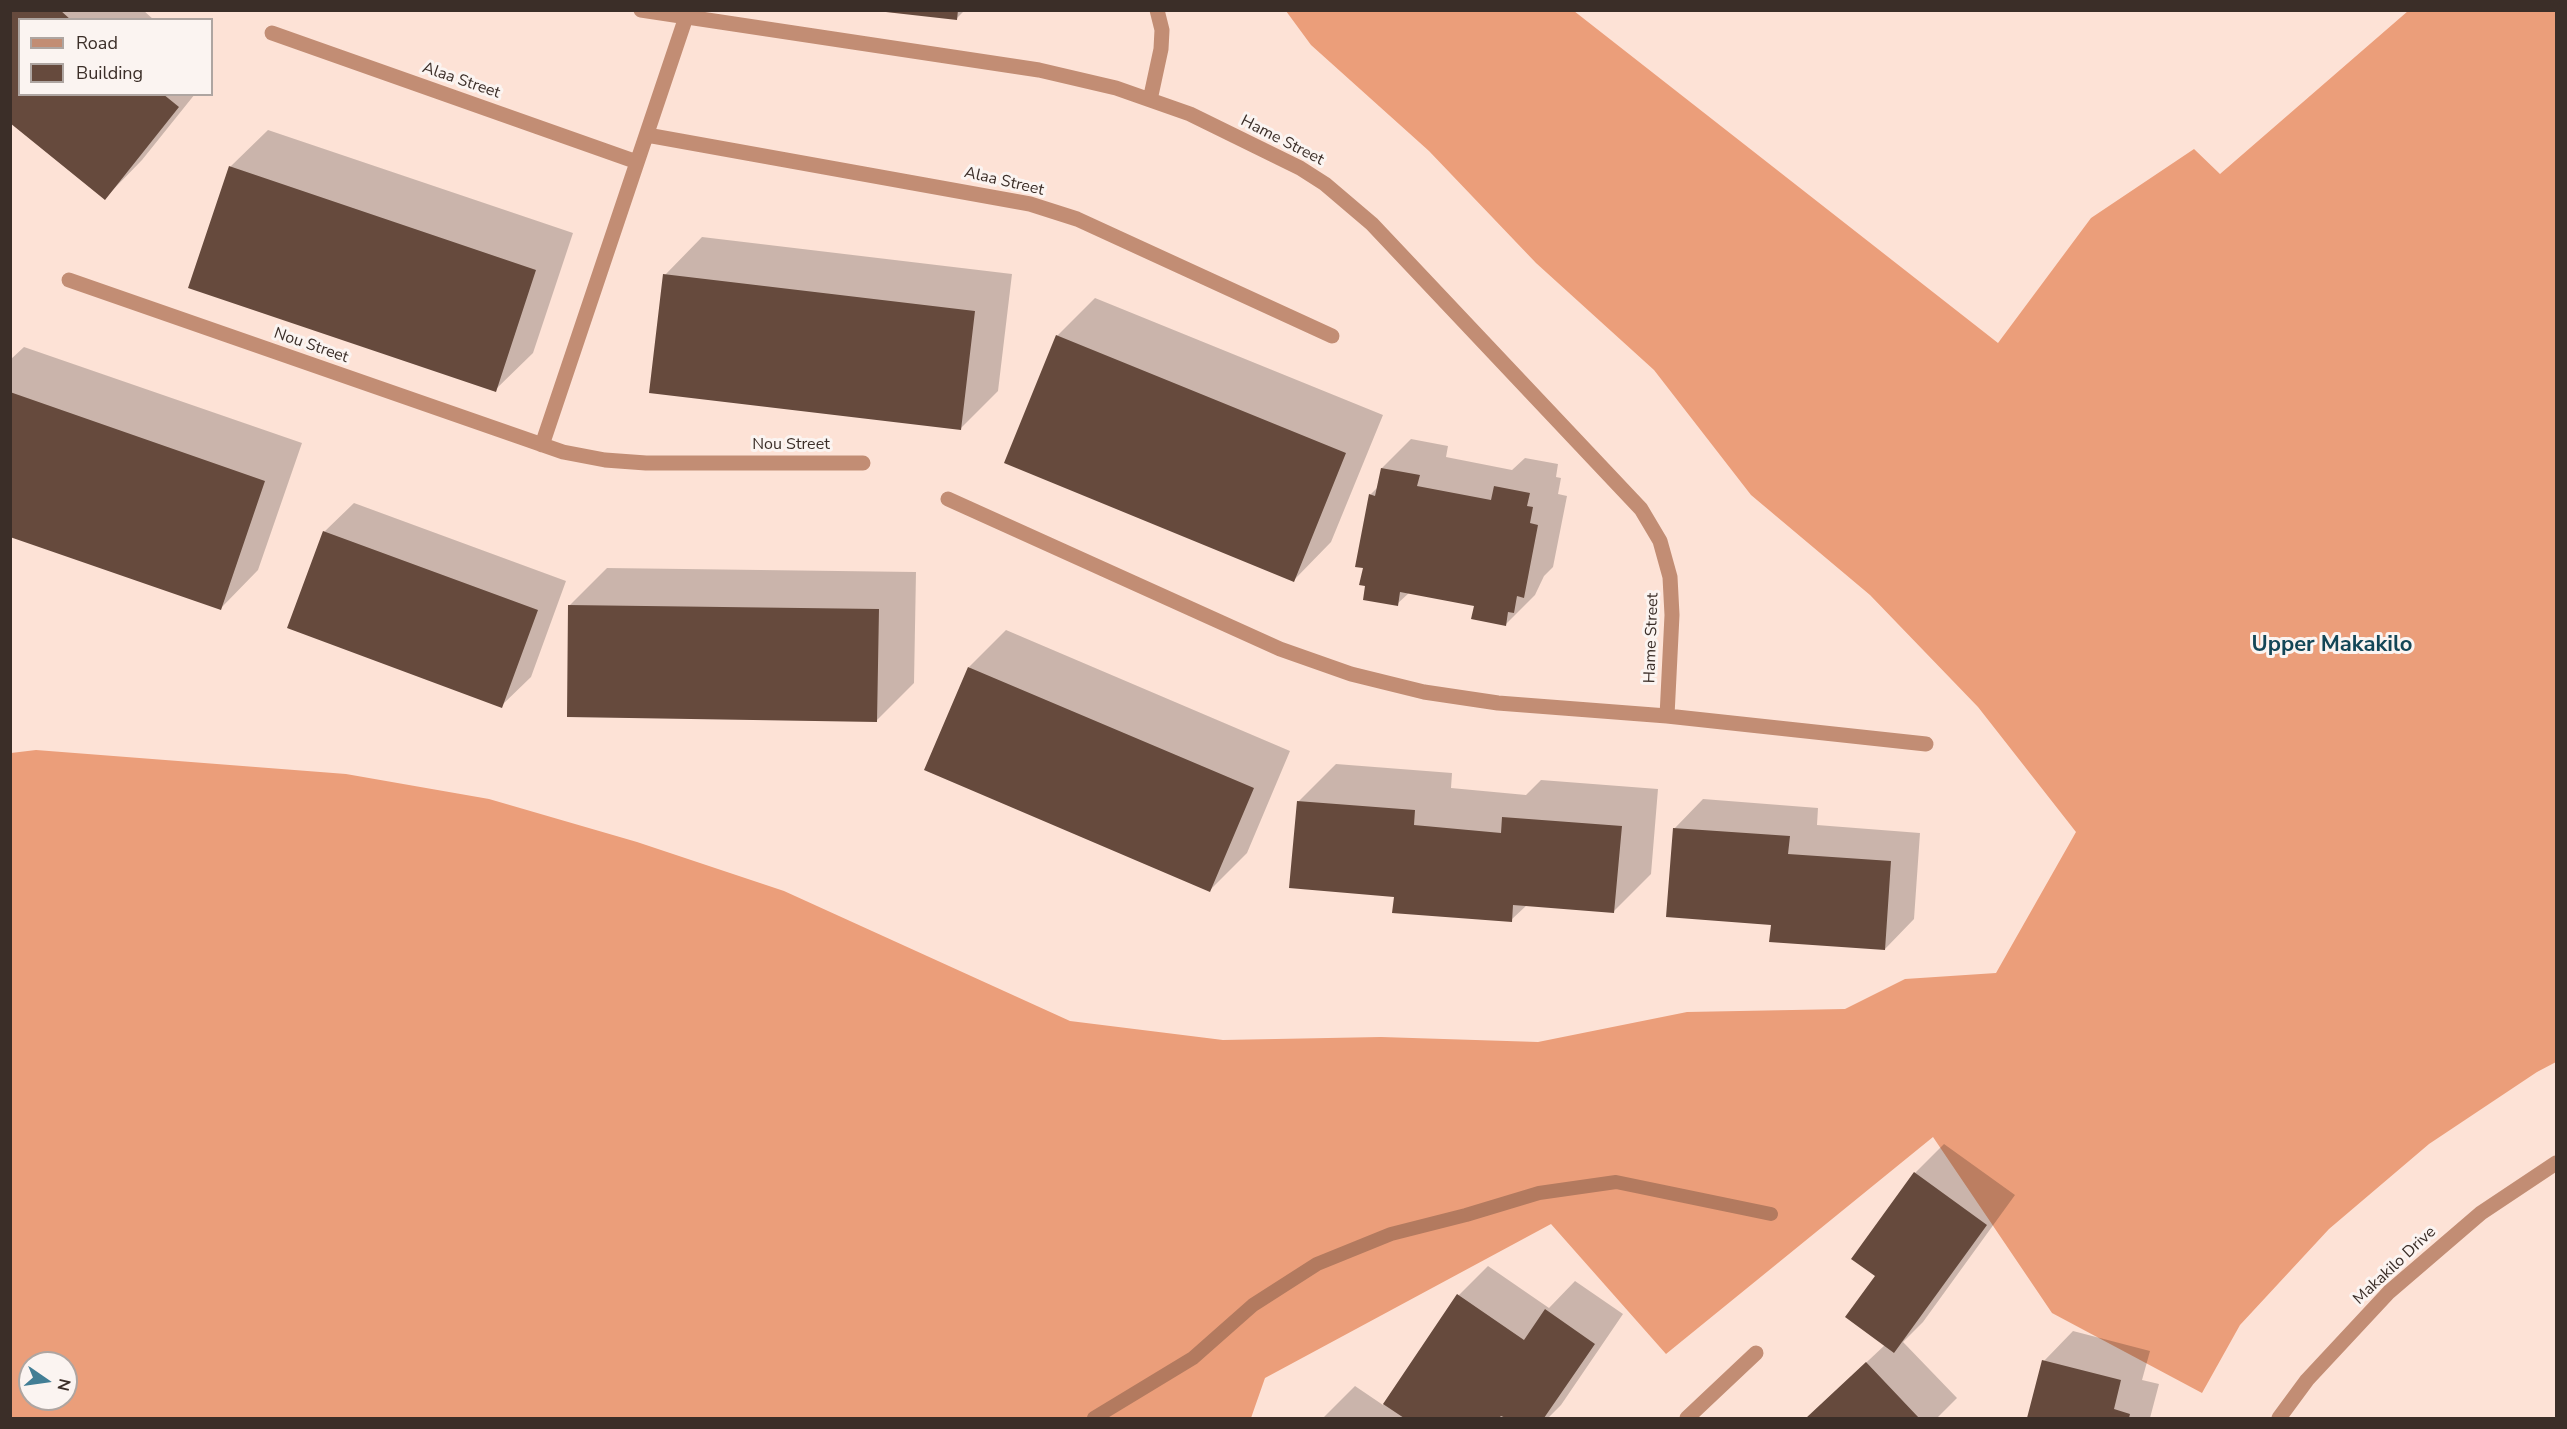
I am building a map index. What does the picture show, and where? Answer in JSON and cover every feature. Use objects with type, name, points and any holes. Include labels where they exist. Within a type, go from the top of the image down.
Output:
[{"type":"street","name":"Hame Street","points":[[641,10],[1039,70],[1116,88],[1190,114],[1300,168],[1349,203],[1635,501],[1660,541],[1670,577],[1672,605],[1667,716]]},
{"type":"street","points":[[1150,100],[1161,49],[1162,30],[1157,10]]},
{"type":"street","points":[[542,445],[686,17]]},
{"type":"street","name":"Alaa Street","points":[[272,33],[637,162]]},
{"type":"street","name":"Alaa Street","points":[[646,135],[1030,204],[1077,219],[1332,336]]},
{"type":"street","name":"Nou Street","points":[[69,280],[542,445],[605,460],[646,463],[863,463]]},
{"type":"street","points":[[948,499],[1280,649],[1351,674],[1424,692],[1498,703],[1667,716],[1926,744]]},
{"type":"street","name":"Makakilo Drive","points":[[2279,1419],[2307,1380],[2389,1292],[2481,1213],[2556,1163]]},
{"type":"street","points":[[1687,1419],[1756,1353]]},
{"type":"shaded area","points":[[1286,11],[1574,11],[1998,343],[2091,218],[2194,149],[2220,174],[2408,11],[2556,11],[2556,1062],[2537,1072],[2429,1144],[2329,1229],[2240,1325],[2202,1393],[2052,1313],[1933,1137],[1666,1354],[1551,1224],[1265,1378],[1251,1418],[11,1418],[11,753],[36,750],[346,774],[489,799],[637,842],[784,891],[1070,1021],[1223,1040],[1381,1037],[1538,1042],[1687,1012],[1845,1009],[1905,979],[1996,973],[2076,832],[1978,707],[1870,595],[1751,495],[1654,370],[1536,263],[1429,151],[1311,45]]},
{"type":"building","points":[[10,10],[60,10],[69,18],[18,18],[18,96],[165,96],[179,107],[105,200],[10,123]]},
{"type":"building","points":[[868,10],[958,10],[957,20]]},
{"type":"building","points":[[229,166],[536,270],[496,392],[188,288]]},
{"type":"building","points":[[663,274],[975,311],[961,430],[649,393]]},
{"type":"building","points":[[1056,335],[1346,453],[1294,582],[1004,463]]},
{"type":"building","points":[[10,392],[265,481],[221,610],[10,537]]},
{"type":"building","points":[[1381,468],[1420,475],[1417,486],[1491,500],[1494,486],[1530,493],[1527,506],[1533,507],[1530,523],[1538,525],[1524,598],[1517,596],[1514,613],[1508,612],[1506,626],[1471,619],[1474,606],[1400,592],[1398,606],[1363,600],[1365,586],[1359,585],[1363,568],[1355,567],[1369,494],[1375,496]]},
{"type":"building","points":[[323,531],[538,610],[502,708],[287,628]]},
{"type":"building","points":[[568,605],[879,609],[877,722],[567,717]]},
{"type":"building","points":[[968,667],[1254,788],[1210,892],[924,770]]},
{"type":"building","points":[[1297,801],[1415,810],[1414,825],[1501,833],[1502,817],[1622,826],[1614,913],[1513,905],[1512,922],[1392,913],[1394,897],[1289,888]]},
{"type":"building","points":[[1673,828],[1790,836],[1788,854],[1891,861],[1885,950],[1769,942],[1771,925],[1666,917]]},
{"type":"building","points":[[1914,1172],[1987,1225],[1894,1353],[1845,1317],[1875,1276],[1851,1259]]},
{"type":"building","points":[[1457,1294],[1524,1340],[1545,1309],[1595,1344],[1544,1418],[1501,1416],[1499,1418],[1404,1418],[1383,1404]]},
{"type":"building","points":[[2042,1360],[2121,1380],[2114,1409],[2130,1414],[2129,1418],[2027,1418]]},
{"type":"building","points":[[1866,1362],[1919,1418],[1806,1418]]},
{"type":"waterway","points":[[1094,1418],[1193,1358],[1253,1305],[1317,1264],[1391,1234],[1539,1193],[1616,1182],[1771,1214]]},
{"type":"district","name":"Upper Makakilo","points":[[2332,646]]}]
